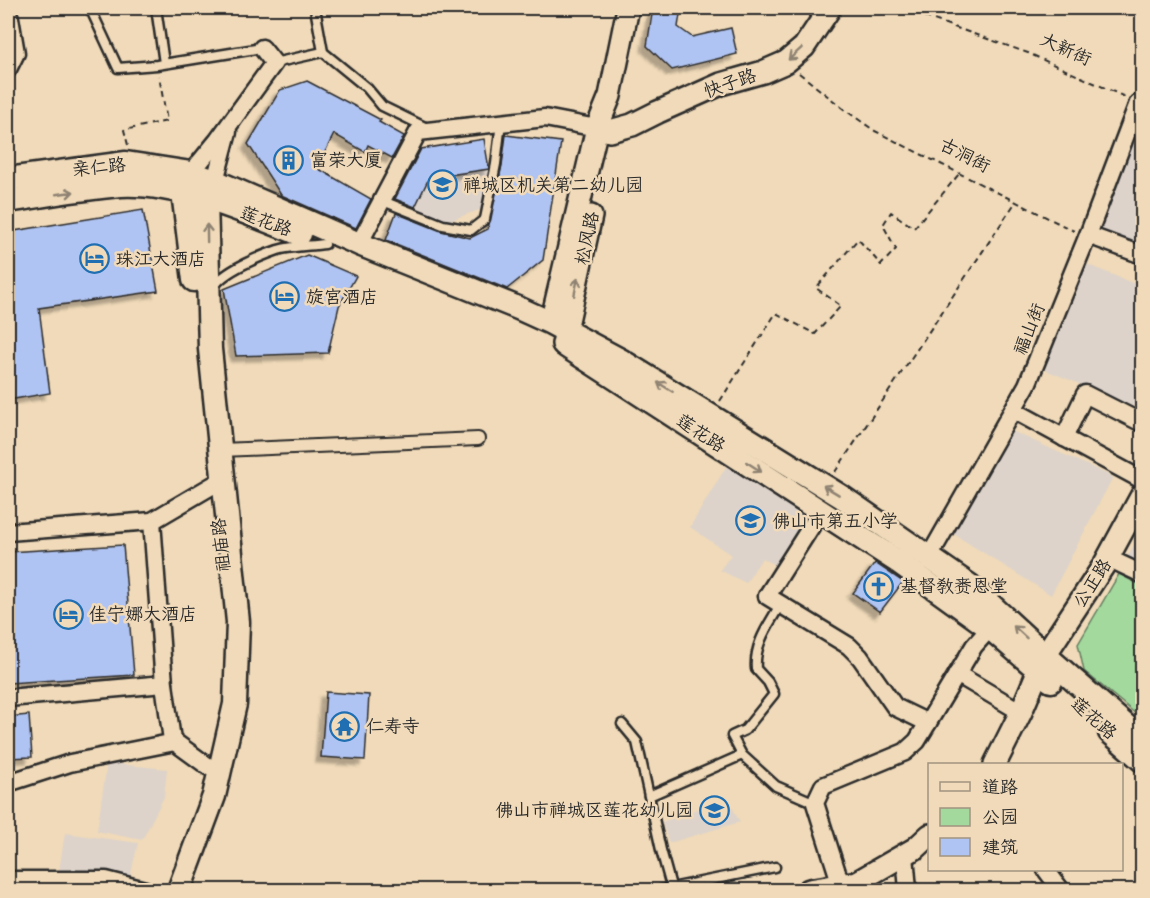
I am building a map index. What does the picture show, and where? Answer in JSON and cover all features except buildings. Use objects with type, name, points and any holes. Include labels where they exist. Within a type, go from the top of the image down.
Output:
[{"type":"main road","name":"亲仁路","points":[[8,179],[134,163],[187,183]]},
{"type":"main road","name":"亲仁路","points":[[8,201],[122,185],[187,183]]},
{"type":"main road","points":[[187,183],[211,190]]},
{"type":"main road","name":"祖庙路","points":[[166,891],[203,796],[210,767],[224,706],[229,622],[190,236],[187,183]]},
{"type":"main road","name":"祖庙路","points":[[179,891],[214,796],[235,704],[238,622],[210,349],[208,298],[211,190]]},
{"type":"main road","name":"莲花路","points":[[211,190],[325,244],[622,361],[826,487],[969,585],[1042,663],[1143,760]]},
{"type":"main road","name":"莲花路","points":[[211,190],[359,244],[557,334],[900,563],[1042,663],[1143,740]]},
{"type":"street","name":"松风路","points":[[557,334],[628,8]]},
{"type":"street","name":"快子路","points":[[603,130],[632,125],[722,84],[786,63],[804,46],[830,8]]},
{"type":"street","points":[[8,17],[16,53],[8,69]]},
{"type":"street","points":[[187,183],[274,63],[262,48]]},
{"type":"street","name":"福山街","points":[[929,557],[1027,385],[1140,103]]},
{"type":"street","points":[[359,244],[418,132],[545,118],[603,130]]},
{"type":"street","points":[[211,190],[229,125]]},
{"type":"street","points":[[1088,234],[1143,255]]},
{"type":"street","points":[[1064,438],[1085,394],[1143,423]]},
{"type":"street","points":[[1013,410],[1143,480]]},
{"type":"street","points":[[221,450],[478,439]]},
{"type":"street","points":[[8,532],[152,521],[215,484]]},
{"type":"street","name":"公正路","points":[[996,763],[1042,663],[1108,558],[1143,495]]},
{"type":"street","points":[[821,511],[773,601],[849,646],[860,657],[896,707],[928,723]]},
{"type":"street","points":[[152,521],[164,684],[172,740],[210,767]]},
{"type":"street","points":[[1108,558],[1143,574]]},
{"type":"street","points":[[841,885],[815,802],[824,786],[905,752],[917,741],[974,646],[990,628]]},
{"type":"street","points":[[957,674],[1021,711]]},
{"type":"street","points":[[8,698],[164,684]]},
{"type":"street","points":[[8,783],[70,763],[175,742]]},
{"type":"street","points":[[815,890],[857,882],[905,855],[928,837]]},
{"type":"street","points":[[905,855],[908,891]]},
{"type":"street","points":[[1047,871],[1059,888]]},
{"type":"street","points":[[8,880],[106,880],[146,891]]},
{"type":"lane","points":[[90,8],[118,68],[160,64],[262,48]]},
{"type":"lane","points":[[156,8],[160,64]]},
{"type":"lane","points":[[315,8],[323,52],[367,88],[382,106],[431,130]]},
{"type":"lane","points":[[274,63],[323,52]]},
{"type":"lane","points":[[382,201],[443,225],[471,230],[485,219],[496,164],[501,122]]},
{"type":"lane","points":[[208,298],[217,282],[228,273],[280,250],[325,244]]},
{"type":"lane","points":[[773,601],[755,657],[756,669],[768,682],[774,694],[745,730],[732,736],[742,755],[776,786],[815,802]]},
{"type":"lane","points":[[622,723],[637,742],[660,850],[672,889]]},
{"type":"lane","points":[[649,796],[742,755]]},
{"type":"lane","points":[[661,891],[775,867]]},
{"type":"lane","points":[[1038,891],[1059,888]]},
{"type":"path","name":"大新街","points":[[905,8],[1028,52],[1140,103]]},
{"type":"path","points":[[1131,8],[1143,10]]},
{"type":"path","name":"古洞街","points":[[786,63],[845,110],[876,131],[1068,230],[1088,234]]},
{"type":"path","points":[[134,163],[124,130],[167,122],[160,64]]},
{"type":"path","points":[[710,416],[776,313],[815,334],[841,306],[816,288],[858,239],[881,265],[896,249],[883,225],[891,212],[914,228],[959,174]]},
{"type":"path","points":[[826,487],[1015,202]]},
{"type":"shaded area","points":[[1142,110],[1142,248],[1095,232]]},
{"type":"shaded area","name":"禅城区机关第二幼儿园","points":[[484,139],[489,169],[482,209],[448,221],[412,211],[389,201],[414,150]]},
{"type":"shaded area","points":[[1086,264],[1142,287],[1142,410],[1041,368]]},
{"type":"shaded area","points":[[1012,431],[1113,477],[1051,595],[952,533]]},
{"type":"shaded area","name":"佛山市第五小学","points":[[729,462],[812,514],[782,568],[762,558],[746,583],[720,570],[731,555],[690,527]]},
{"type":"shaded area","points":[[1142,531],[1142,569],[1125,561]]},
{"type":"shaded area","points":[[107,763],[167,769],[164,797],[142,840],[97,831]]},
{"type":"shaded area","name":"佛山市禅城区莲花幼儿园","points":[[727,798],[740,822],[669,843],[662,822]]},
{"type":"shaded area","points":[[65,833],[138,843],[129,882],[59,872]]},
{"type":"green space","points":[[1119,574],[1142,586],[1142,719],[1084,671],[1078,644]]},
{"type":"place","name":"富荣大厦","points":[[289,160]]},
{"type":"place","name":"禅城区机关第二幼儿园","points":[[442,185]]},
{"type":"place","name":"珠江大酒店","points":[[95,259]]},
{"type":"place","name":"旋宫酒店","points":[[285,297]]},
{"type":"place","name":"佛山市第五小学","points":[[751,521]]},
{"type":"place","name":"基督教赉恩堂","points":[[879,586]]},
{"type":"place","name":"佳宁娜大酒店","points":[[68,614]]},
{"type":"place","name":"仁寿寺","points":[[345,726]]},
{"type":"place","name":"佛山市禅城区莲花幼儿园","points":[[714,810]]}]
